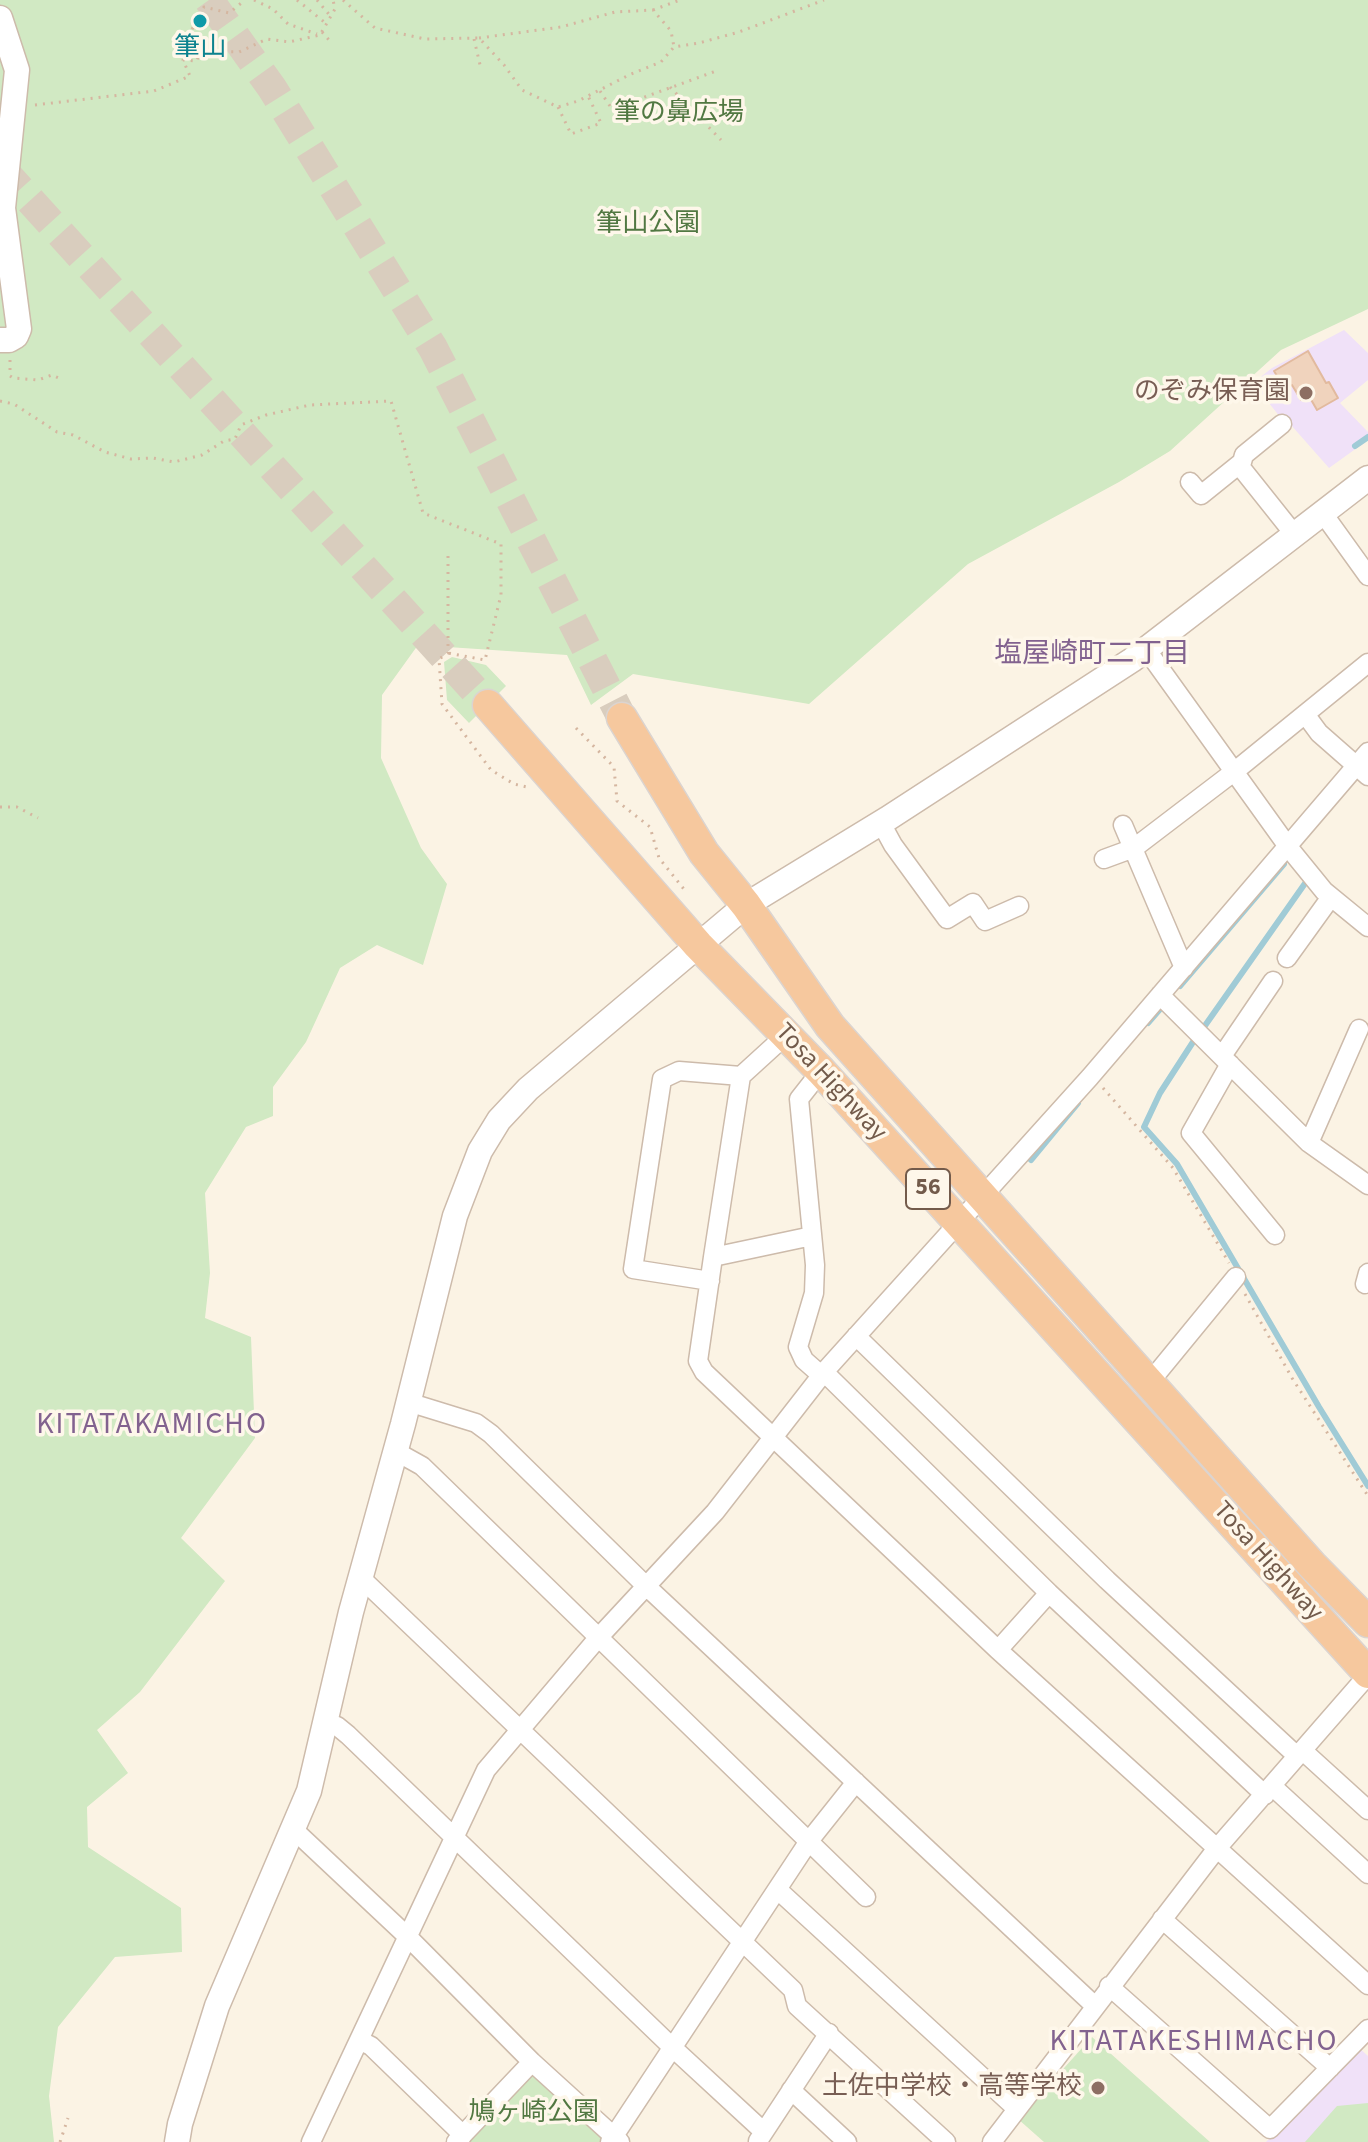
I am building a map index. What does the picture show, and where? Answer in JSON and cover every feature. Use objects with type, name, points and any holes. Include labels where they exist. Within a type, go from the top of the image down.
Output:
[{"type":"highway","name":"Tosa Highway","points":[[488,705],[698,945],[821,1071],[1368,1674]]},
{"type":"highway","name":"Tosa Highway","points":[[622,718],[704,853],[746,905],[830,1026],[1312,1565],[1368,1622]]},
{"type":"street","points":[[0,18],[17,70],[3,208],[19,329],[16,336],[5,340]]},
{"type":"street","points":[[1190,482],[1201,495],[1239,465],[1244,455],[1282,424]]},
{"type":"street","points":[[1239,465],[1294,534]]},
{"type":"street","points":[[177,2142],[217,2006],[309,1791],[360,1577],[455,1216],[480,1151],[499,1120],[528,1089],[746,905],[881,823],[1146,649],[1368,478]]},
{"type":"street","points":[[1322,512],[1368,576]]},
{"type":"street","points":[[1146,649],[1289,848],[1331,897],[1368,927]]},
{"type":"street","points":[[1104,859],[1134,848],[1368,663]]},
{"type":"street","points":[[317,2140],[359,2040],[486,1770],[645,1585],[715,1512],[856,1336],[1365,765],[1319,733],[1305,714]]},
{"type":"street","points":[[881,823],[893,845],[947,919],[973,903],[985,921],[1019,906]]},
{"type":"street","points":[[1123,825],[1184,968]]},
{"type":"street","points":[[1287,958],[1331,897]]},
{"type":"street","points":[[1273,981],[1226,1060],[1191,1133],[1275,1235]]},
{"type":"street","points":[[1160,995],[1309,1143],[1368,1185]]},
{"type":"street","points":[[1309,1143],[1359,1029]]},
{"type":"street","points":[[786,1035],[741,1076],[698,1361],[704,1372],[998,1650],[1368,1985]]},
{"type":"street","points":[[710,1281],[633,1269],[662,1079],[679,1071],[741,1076]]},
{"type":"street","points":[[821,1071],[799,1099],[812,1236],[814,1293],[798,1347],[804,1360],[823,1374],[1049,1593],[1269,1791],[1368,1874]]},
{"type":"street","points":[[713,1257],[812,1236]]},
{"type":"street","points":[[1149,1383],[1236,1277]]},
{"type":"street","points":[[856,1336],[1107,1580],[1299,1753],[1368,1810]]},
{"type":"street","points":[[408,1402],[476,1423],[491,1434],[645,1585],[1095,2006]]},
{"type":"street","points":[[395,1451],[422,1466],[866,1897]]},
{"type":"street","points":[[360,1577],[522,1728],[793,1990],[797,2006],[946,2142]]},
{"type":"street","points":[[998,1650],[1049,1593]]},
{"type":"street","points":[[992,2142],[1218,1847],[1368,1674]]},
{"type":"street","points":[[325,1722],[337,1726],[348,1735],[673,2048],[760,2137],[829,2033]]},
{"type":"street","points":[[293,1829],[408,1937],[614,2140],[809,1841],[856,1782]]},
{"type":"street","points":[[778,1890],[1017,2109]]},
{"type":"street","points":[[1162,1919],[1330,2068]]},
{"type":"street","points":[[1109,1986],[1270,2129],[1368,2029]]},
{"type":"street","points":[[359,2040],[371,2046],[459,2138],[532,2062]]},
{"type":"street","points":[[791,2090],[847,2142]]},
{"type":"path","points":[[14,108],[154,91],[190,76],[183,60],[197,61],[200,51],[191,31],[204,7],[229,13],[245,0]]},
{"type":"path","points":[[254,0],[273,9],[288,24],[321,33],[329,40]]},
{"type":"path","points":[[297,0],[328,25]]},
{"type":"path","points":[[317,0],[332,18]]},
{"type":"path","points":[[200,51],[239,52],[267,39],[289,42],[321,33],[332,18],[335,9],[333,0]]},
{"type":"path","points":[[335,9],[345,2],[375,28],[425,39],[476,38],[561,27],[615,12],[653,10],[680,0]]},
{"type":"path","points":[[558,107],[661,62],[674,47],[739,32],[824,0]]},
{"type":"path","points":[[653,10],[671,31],[674,47]]},
{"type":"path","points":[[476,38],[481,69]]},
{"type":"path","points":[[476,38],[504,65],[522,90],[558,107],[571,134],[601,123],[588,96]]},
{"type":"path","points":[[600,91],[612,109],[716,71]]},
{"type":"path","points":[[670,87],[721,140]]},
{"type":"path","points":[[5,340],[11,377],[34,380],[52,375],[61,379]]},
{"type":"path","points":[[0,401],[14,404],[57,432],[73,435],[105,452],[131,459],[153,458],[174,462],[202,455],[224,441],[235,439],[241,425],[266,415],[310,405],[391,401],[423,513],[501,544],[501,595],[485,660],[448,653],[439,659],[442,704],[491,770],[514,784],[535,788]]},
{"type":"path","points":[[448,556],[448,653]]},
{"type":"path","points":[[576,728],[614,767],[617,801],[650,827],[659,858],[689,896]]},
{"type":"path","points":[[0,807],[21,808],[38,818]]},
{"type":"path","points":[[60,2142],[68,2118]]},
{"type":"shaded area","name":"のぞみ保育園","points":[[1344,330],[1368,353],[1368,380],[1340,403],[1368,432],[1368,440],[1329,468],[1291,425],[1288,427],[1253,383],[1272,368]]},
{"type":"shaded area","points":[[1357,2046],[1368,2056],[1368,2142],[1266,2142]]},
{"type":"green space","points":[[0,0],[1368,0],[1368,309],[1281,350],[1170,451],[968,564],[809,704],[633,674],[591,705],[567,655],[418,645],[382,695],[381,758],[421,848],[447,884],[423,965],[377,945],[340,968],[306,1042],[273,1087],[273,1116],[246,1127],[205,1193],[210,1273],[205,1318],[251,1337],[255,1438],[181,1538],[225,1581],[140,1692],[97,1730],[128,1773],[87,1807],[88,1847],[181,1908],[182,1952],[115,1957],[58,2027],[49,2096],[54,2142],[0,2142]]},
{"type":"green space","points":[[452,657],[486,665],[506,686],[469,723],[447,700],[444,662]]},
{"type":"green space","name":"土佐中学校・高等学校","points":[[1092,2037],[1210,2142],[1044,2142],[1018,2119]]},
{"type":"green space","name":"鳩ヶ崎公園","points":[[532,2074],[605,2138],[602,2142],[465,2142]]},
{"type":"green space","points":[[1368,2103],[1368,2142],[1305,2142],[1337,2106]]},
{"type":"building","points":[[1308,351],[1338,398],[1317,410],[1309,396],[1301,400],[1292,385],[1278,393],[1270,380],[1277,376],[1274,371]]},
{"type":"waterway","points":[[1355,446],[1368,437]]},
{"type":"waterway","points":[[1180,986],[1284,864]]},
{"type":"waterway","points":[[1204,1027],[1306,882]]},
{"type":"waterway","points":[[1148,1023],[1161,1008]]},
{"type":"waterway","points":[[1193,1042],[1160,1093],[1144,1127],[1177,1164],[1368,1486]]},
{"type":"waterway","points":[[1031,1160],[1078,1103]]},
{"type":"tunnel","points":[[209,0],[272,88],[433,348],[622,718]]},
{"type":"tunnel","points":[[0,167],[488,705]]},
{"type":"place","name":"筆山","points":[[200,21]]},
{"type":"place","name":"のぞみ保育園","points":[[1306,393]]},
{"type":"place","name":"土佐中学校・高等学校","points":[[1098,2088]]},
{"type":"district","name":"塩屋崎町二丁目","points":[[1092,656]]},
{"type":"district","name":"KITATAKAMICHO","points":[[152,1426]]},
{"type":"district","name":"KITATAKESHIMACHO","points":[[1194,2043]]},
{"type":"park label","name":"筆の鼻広場","points":[[679,114]]},
{"type":"park label","name":"筆山公園","points":[[648,225]]}]
